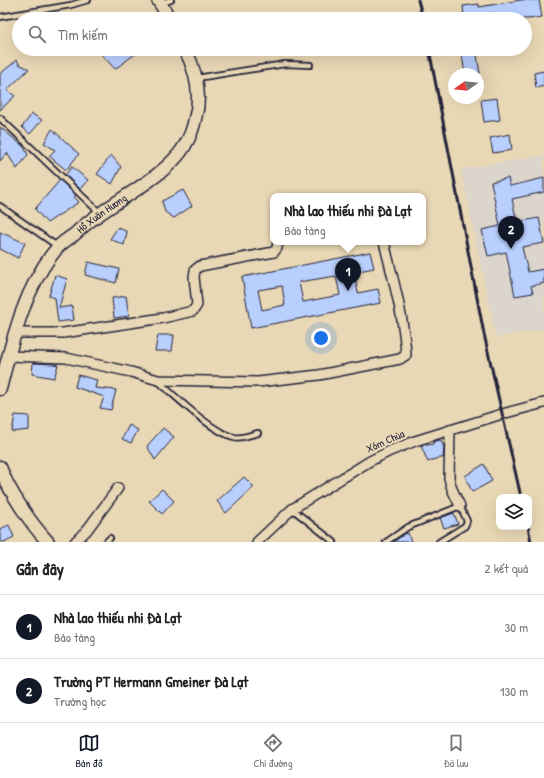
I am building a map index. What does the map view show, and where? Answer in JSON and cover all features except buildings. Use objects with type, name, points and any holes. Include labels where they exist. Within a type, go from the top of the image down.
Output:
[{"type":"main road","points":[[163,1],[167,12]]},
{"type":"main road","name":"Hồ Xuân Hương","points":[[0,389],[14,333],[33,287],[42,270],[59,247],[100,213],[139,188],[164,168],[183,148],[193,129],[199,95],[197,78],[188,56]]},
{"type":"main road","points":[[0,467],[2,474],[17,501],[48,542]]},
{"type":"street","points":[[14,333],[63,333],[163,318],[193,311],[197,304],[194,277],[195,270],[200,266],[274,252],[278,245]]},
{"type":"street","points":[[8,356],[66,358],[131,372],[158,380],[258,382],[319,375],[400,359],[406,355],[405,340],[385,245]]},
{"type":"street","name":"Xóm Chùa","points":[[257,542],[292,509],[370,460],[415,441],[544,402]]},
{"type":"street","points":[[450,430],[449,478],[452,489],[460,506]]},
{"type":"street","points":[[75,542],[87,530],[118,488]]},
{"type":"lane","points":[[29,12],[70,5],[88,0]]},
{"type":"lane","points":[[0,17],[12,15]]},
{"type":"lane","points":[[197,78],[285,64],[310,65]]},
{"type":"lane","points":[[0,118],[100,213]]},
{"type":"lane","points":[[0,206],[59,247]]},
{"type":"lane","points":[[158,380],[205,421],[224,434],[233,438],[241,438],[258,433]]},
{"type":"lane","points":[[386,542],[408,527],[460,506],[467,521],[465,526],[439,542]]},
{"type":"lane","points":[[292,509],[334,542]]},
{"type":"lane","points":[[106,542],[110,538]]},
{"type":"shaded area","points":[[544,155],[544,329],[496,338],[461,169]]},
{"type":"railway","points":[[418,0],[421,12]]},
{"type":"railway","points":[[430,56],[484,334],[520,494]]},
{"type":"railway","points":[[529,530],[531,542]]},
{"type":"place","name":"Trường PT Hermann Gmeiner Đà Lạt","points":[[511,249]]},
{"type":"place","name":"Nhà lao thiếu nhi Đà Lạt","points":[[348,291]]}]
